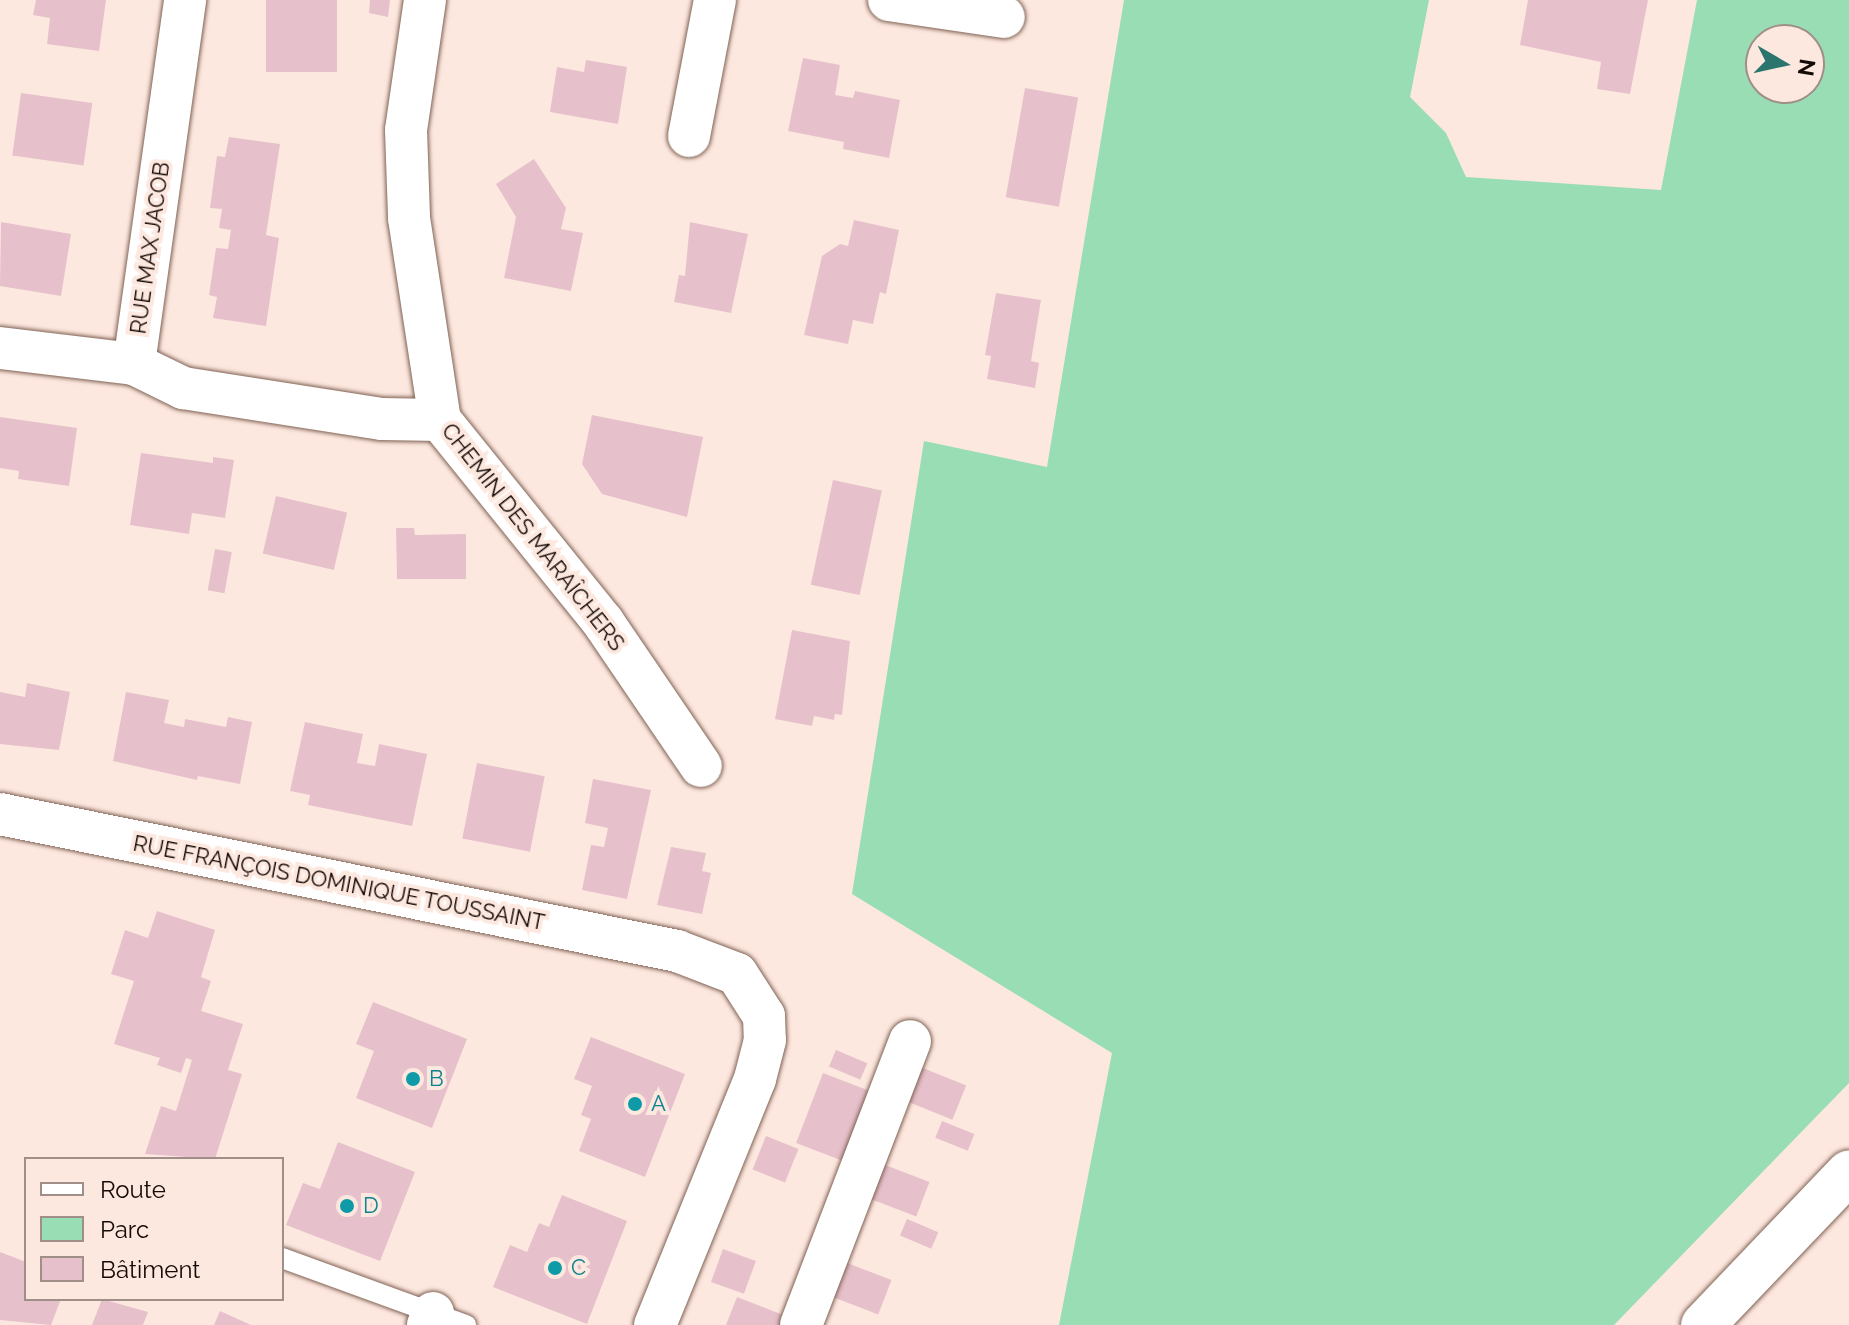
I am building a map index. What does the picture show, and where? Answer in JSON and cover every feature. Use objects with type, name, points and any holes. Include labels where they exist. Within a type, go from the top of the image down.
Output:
[{"type":"main road","points":[[1703,1325],[1849,1172]]},
{"type":"street","name":"RUE MAX JACOB","points":[[0,348],[134,364],[185,0]]},
{"type":"street","name":"CHEMIN DES MARAÎCHERS","points":[[425,0],[406,130],[409,218],[440,420],[603,622],[701,766]]},
{"type":"street","points":[[689,136],[715,0]]},
{"type":"street","points":[[889,0],[1004,17]]},
{"type":"street","points":[[134,364],[183,388],[382,419],[440,420]]},
{"type":"street","name":"RUE FRANÇOIS DOMINIQUE TOUSSAINT","points":[[0,814],[677,951],[737,974],[764,1016],[765,1040],[755,1079],[655,1325]]},
{"type":"street","points":[[801,1325],[910,1041]]},
{"type":"lane","points":[[284,1259],[442,1321]]},
{"type":"green space","points":[[1124,0],[1429,0],[1410,97],[1446,133],[1466,177],[1661,190],[1697,0],[1849,0],[1849,1083],[1614,1325],[1059,1325],[1112,1053],[852,894],[924,441],[1047,467]]},
{"type":"building","points":[[36,0],[106,0],[99,51],[47,44],[50,18],[33,15]]},
{"type":"building","points":[[266,0],[337,0],[337,72],[266,72]]},
{"type":"building","points":[[370,0],[390,0],[388,17],[369,13]]},
{"type":"building","points":[[1528,0],[1648,0],[1630,94],[1597,89],[1601,62],[1520,45]]},
{"type":"building","points":[[803,58],[840,65],[835,95],[853,98],[855,91],[900,100],[889,158],[843,149],[844,142],[788,131]]},
{"type":"building","points":[[586,60],[627,67],[618,124],[550,112],[557,67],[584,72]]},
{"type":"building","points":[[1025,88],[1078,97],[1059,207],[1006,197]]},
{"type":"building","points":[[21,93],[92,103],[84,165],[12,155]]},
{"type":"building","points":[[229,137],[280,144],[266,235],[279,238],[266,326],[213,318],[217,297],[209,295],[216,248],[228,249],[231,230],[219,228],[222,209],[210,208],[217,156],[225,157]]},
{"type":"building","points":[[534,159],[566,208],[561,229],[583,233],[571,291],[504,278],[516,217],[496,184]]},
{"type":"building","points":[[854,220],[899,230],[886,294],[880,292],[873,324],[853,320],[848,344],[804,335],[822,256],[840,244],[848,246]]},
{"type":"building","points":[[1,222],[71,234],[61,296],[0,286]]},
{"type":"building","points":[[690,222],[748,234],[731,313],[674,302],[679,275],[685,276]]},
{"type":"building","points":[[996,293],[1041,300],[1031,361],[1039,363],[1035,388],[987,379],[991,356],[985,355]]},
{"type":"building","points":[[592,415],[703,437],[687,517],[602,494],[582,464]]},
{"type":"building","points":[[0,417],[77,428],[69,486],[18,479],[19,471],[0,468]]},
{"type":"building","points":[[141,453],[213,463],[213,457],[234,460],[225,518],[192,513],[189,534],[130,525]]},
{"type":"building","points":[[833,480],[882,490],[860,595],[811,585]]},
{"type":"building","points":[[276,496],[347,512],[334,570],[263,553]]},
{"type":"building","points":[[396,528],[414,528],[415,535],[466,534],[466,579],[397,579]]},
{"type":"building","points":[[215,549],[232,552],[224,593],[208,590]]},
{"type":"building","points":[[792,630],[850,641],[842,715],[835,714],[834,720],[814,716],[812,726],[775,719]]},
{"type":"building","points":[[27,683],[70,692],[59,750],[0,744],[0,692],[25,697]]},
{"type":"building","points":[[126,692],[169,700],[164,723],[184,727],[185,719],[226,727],[228,717],[252,722],[240,784],[198,776],[197,780],[113,761]]},
{"type":"building","points":[[305,722],[363,734],[357,763],[375,766],[379,744],[427,754],[412,826],[308,805],[310,795],[290,791]]},
{"type":"building","points":[[477,763],[545,776],[530,852],[462,839]]},
{"type":"building","points":[[593,779],[651,790],[627,899],[582,890],[591,845],[604,847],[608,828],[585,823]]},
{"type":"building","points":[[671,847],[706,853],[702,871],[711,873],[702,914],[657,905]]},
{"type":"building","points":[[157,911],[215,930],[201,977],[211,981],[201,1011],[243,1024],[228,1070],[242,1074],[216,1157],[145,1154],[161,1106],[176,1111],[192,1060],[186,1058],[181,1073],[157,1065],[160,1058],[114,1044],[134,981],[111,974],[125,930],[148,938]]},
{"type":"building","name":"B","points":[[373,1002],[467,1039],[432,1128],[356,1098],[374,1051],[356,1044]]},
{"type":"building","name":"A","points":[[591,1037],[685,1074],[645,1177],[579,1151],[591,1119],[581,1115],[592,1086],[574,1079]]},
{"type":"building","points":[[836,1050],[867,1063],[860,1080],[829,1067]]},
{"type":"building","points":[[918,1066],[966,1085],[952,1120],[904,1100]]},
{"type":"building","points":[[823,1073],[872,1092],[846,1162],[796,1143]]},
{"type":"building","points":[[942,1121],[974,1134],[968,1151],[935,1138]]},
{"type":"building","points":[[766,1136],[798,1149],[785,1182],[753,1169]]},
{"type":"building","name":"D","points":[[338,1142],[415,1172],[380,1261],[286,1225],[303,1183],[320,1189]]},
{"type":"building","points":[[880,1163],[929,1182],[916,1217],[867,1198]]},
{"type":"building","name":"C","points":[[562,1195],[627,1221],[587,1324],[493,1287],[510,1245],[527,1252],[539,1223],[549,1227]]},
{"type":"building","points":[[907,1219],[938,1232],[931,1249],[900,1236]]},
{"type":"building","points":[[723,1249],[756,1261],[744,1294],[711,1282]]},
{"type":"building","points":[[0,1252],[24,1261],[24,1301],[60,1301],[51,1325],[0,1320]]},
{"type":"building","points":[[842,1261],[891,1280],[878,1315],[829,1296]]},
{"type":"building","points":[[737,1297],[786,1316],[782,1325],[726,1325]]},
{"type":"building","points":[[101,1301],[148,1312],[143,1325],[92,1325]]},
{"type":"building","points":[[220,1311],[251,1325],[214,1325]]},
{"type":"place","name":"B","points":[[413,1079]]},
{"type":"place","name":"A","points":[[635,1104]]},
{"type":"place","name":"D","points":[[347,1206]]},
{"type":"place","name":"C","points":[[555,1268]]}]
